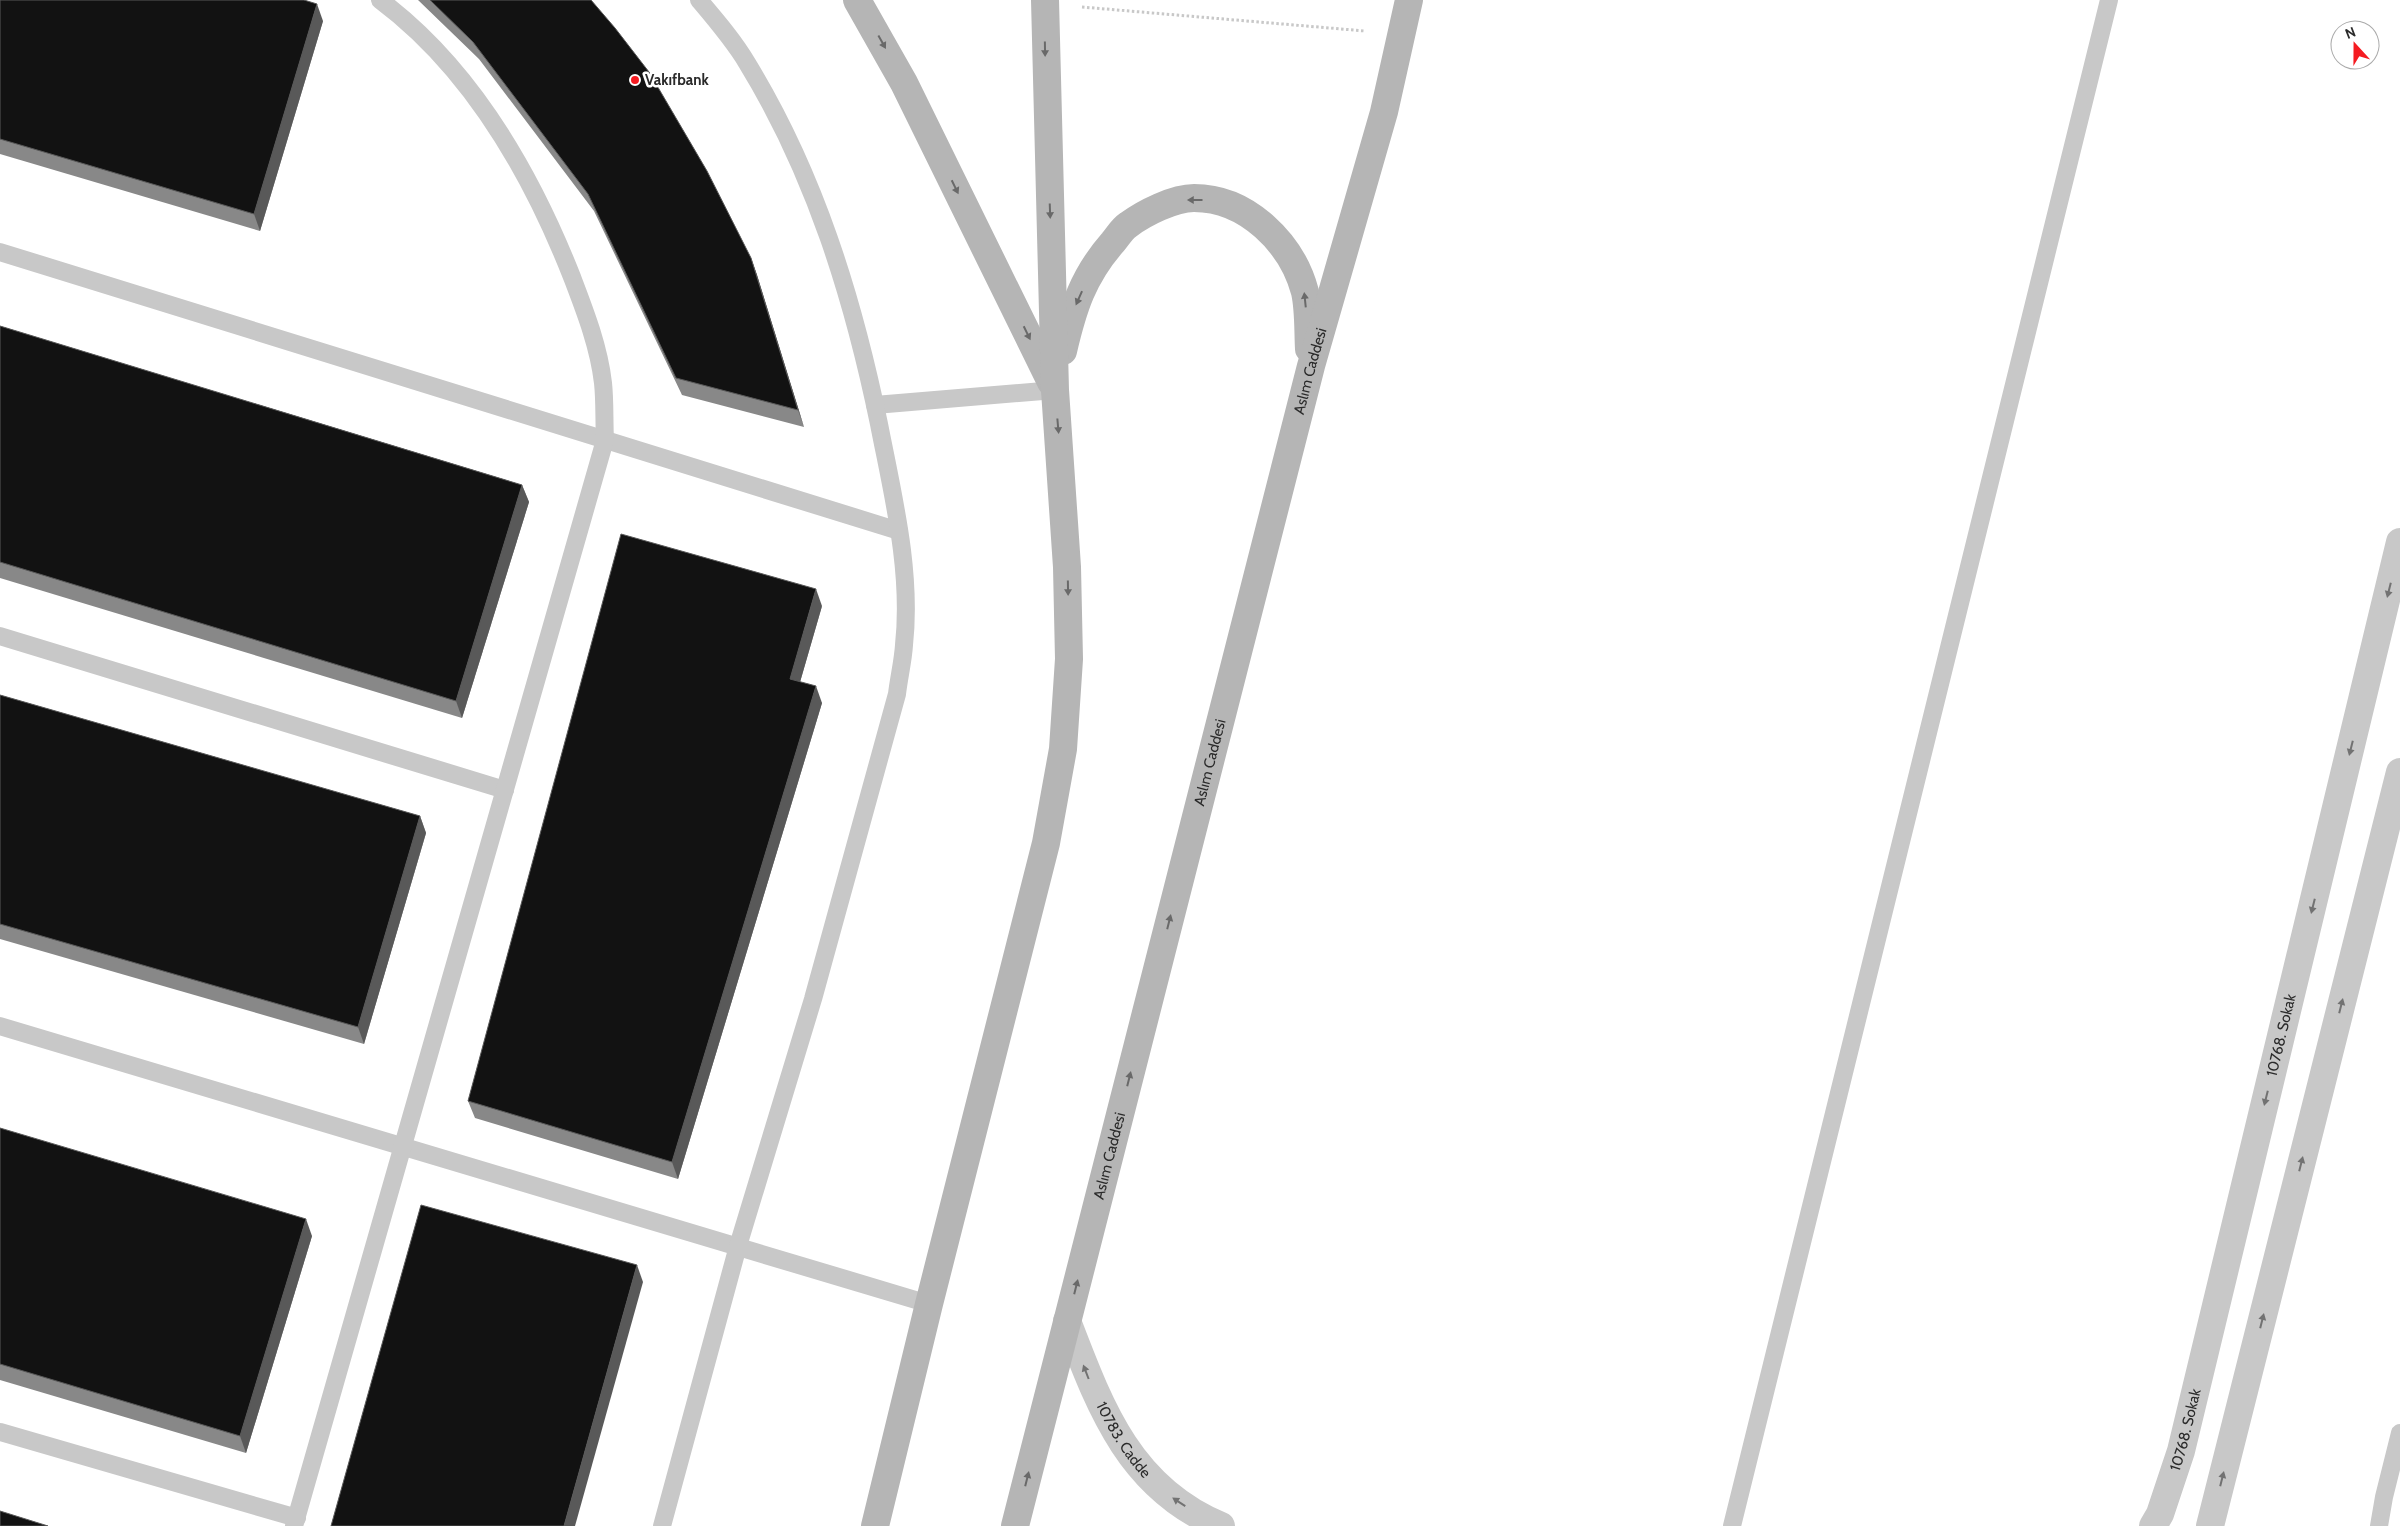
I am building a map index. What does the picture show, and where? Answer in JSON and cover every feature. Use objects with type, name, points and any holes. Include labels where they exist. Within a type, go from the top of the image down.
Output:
[{"type":"main road","points":[[857,0],[904,83],[1055,390]]},
{"type":"main road","points":[[875,1526],[929,1304],[1046,843],[1062,749],[1069,660],[1068,576],[1055,390],[1045,0]]},
{"type":"main road","name":"Aslım Caddesi","points":[[1014,1526],[1311,366],[1384,112],[1409,0]]},
{"type":"main road","points":[[1055,390],[1072,314],[1094,263],[1127,226],[1157,207],[1193,198],[1230,204],[1263,224],[1287,253],[1305,292],[1311,366]]},
{"type":"street","name":"10768. Sokak","points":[[2153,1526],[2160,1514],[2181,1451],[2400,542]]},
{"type":"street","points":[[2210,1526],[2400,772]]},
{"type":"street","name":"10783. Cadde","points":[[1067,1321],[1096,1397],[1125,1448],[1159,1489],[1205,1520],[1221,1526]]},
{"type":"lane","points":[[0,1432],[296,1522],[605,440],[603,382],[587,317],[556,237],[511,148],[469,89],[409,21],[380,0]]},
{"type":"lane","points":[[662,1526],[738,1246],[813,999],[897,694],[904,635],[905,590],[899,531],[875,405],[854,318],[835,253],[812,192],[782,126],[746,62],[700,0]]},
{"type":"lane","points":[[1732,1526],[2109,0]]},
{"type":"lane","points":[[0,252],[899,531]]},
{"type":"lane","points":[[875,405],[1055,390]]},
{"type":"lane","points":[[0,636],[505,790]]},
{"type":"lane","points":[[0,1026],[929,1304]]},
{"type":"lane","points":[[2379,1526],[2384,1497],[2400,1433]]},
{"type":"path","points":[[1074,4],[1402,34]]},
{"type":"building","points":[[0,0],[304,0],[317,4],[254,214],[0,139]]},
{"type":"building","points":[[430,0],[591,0],[649,72],[707,171],[751,258],[798,410],[676,378],[588,194],[473,42]]},
{"type":"building","points":[[0,326],[522,485],[456,701],[0,562]]},
{"type":"building","points":[[621,534],[816,589],[790,679],[816,686],[672,1162],[468,1101]]},
{"type":"building","points":[[0,695],[420,816],[358,1027],[0,924]]},
{"type":"building","points":[[0,1128],[306,1219],[240,1436],[0,1364]]},
{"type":"building","points":[[421,1205],[637,1265],[564,1526],[331,1526]]},
{"type":"building","points":[[0,1511],[48,1526],[0,1526]]},
{"type":"place","name":"Vakıfbank","points":[[635,80]]}]
